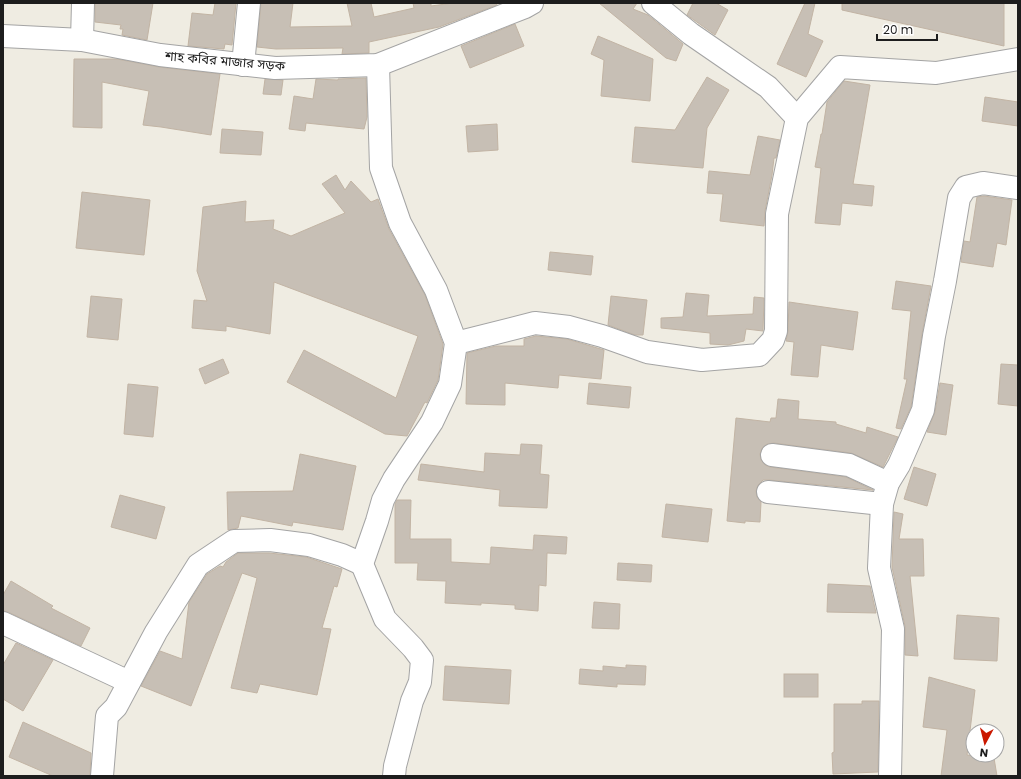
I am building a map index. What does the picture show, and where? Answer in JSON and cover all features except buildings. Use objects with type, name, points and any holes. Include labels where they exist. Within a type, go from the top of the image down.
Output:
[{"type":"street","points":[[82,40],[83,3]]},
{"type":"street","points":[[243,65],[249,3]]},
{"type":"street","name":"শাহ কবির মাজার সড়ক","points":[[3,36],[82,40],[160,56],[275,68],[378,65],[532,3]]},
{"type":"street","points":[[653,3],[691,34],[768,87],[797,118]]},
{"type":"street","points":[[456,342],[535,323],[569,327],[602,336],[647,352],[702,360],[759,355],[773,340],[776,331],[777,214],[797,118],[840,67],[936,73],[1018,59]]},
{"type":"street","points":[[362,564],[383,500],[394,479],[432,422],[450,384],[456,342],[436,290],[400,223],[381,168],[378,65]]},
{"type":"street","points":[[890,776],[893,629],[879,568],[882,504],[888,483],[899,464],[923,410],[934,336],[945,281],[958,198],[966,187],[983,183],[1018,188]]},
{"type":"street","points":[[772,455],[849,465],[888,483]]},
{"type":"street","points":[[768,492],[882,504]]},
{"type":"street","points":[[102,776],[107,716],[116,707],[156,632],[198,565],[234,541],[270,540],[309,545],[342,555],[362,564],[386,619],[422,660],[420,682],[410,708],[395,766],[394,776]]},
{"type":"street","points":[[3,623],[130,682]]}]
